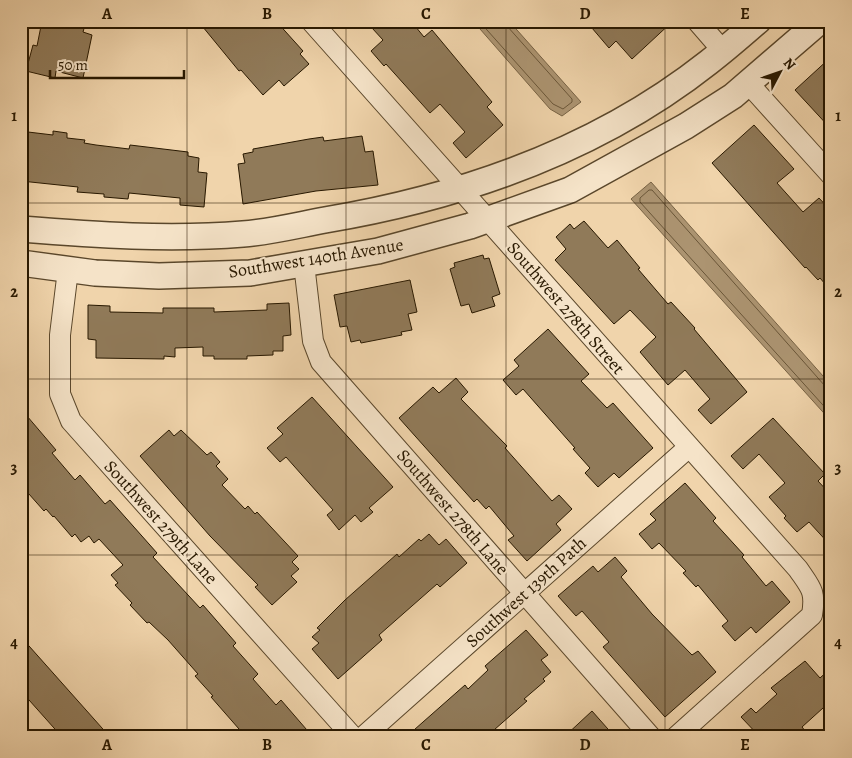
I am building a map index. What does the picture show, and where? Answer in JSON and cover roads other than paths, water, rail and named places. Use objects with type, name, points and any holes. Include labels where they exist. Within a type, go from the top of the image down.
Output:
[{"type":"street","name":"Southwest 278th Street","points":[[311,21],[798,569],[811,587],[815,598],[812,614],[676,737]]},
{"type":"street","points":[[698,21],[723,51]]},
{"type":"street","name":"Southwest 140th Avenue","points":[[21,229],[152,238],[244,234],[363,214],[461,190],[552,154],[616,123],[668,91],[723,51],[758,21]]},
{"type":"street","name":"Southwest 140th Avenue","points":[[21,263],[95,273],[160,276],[250,273],[378,251],[489,220],[578,186],[686,126],[733,96],[820,21]]},
{"type":"street","points":[[748,82],[831,175]]},
{"type":"street","name":"Southwest 278th Lane","points":[[304,264],[312,341],[321,362],[651,737]]},
{"type":"street","name":"Southwest 279th Lane","points":[[68,270],[60,335],[60,394],[71,421],[353,737]]},
{"type":"street","name":"Southwest 139th Path","points":[[363,737],[689,447]]},
{"type":"water","points":[[473,21],[509,21],[581,102],[562,116],[550,109]]},
{"type":"water","points":[[651,182],[831,385],[831,421],[631,199]]}]
